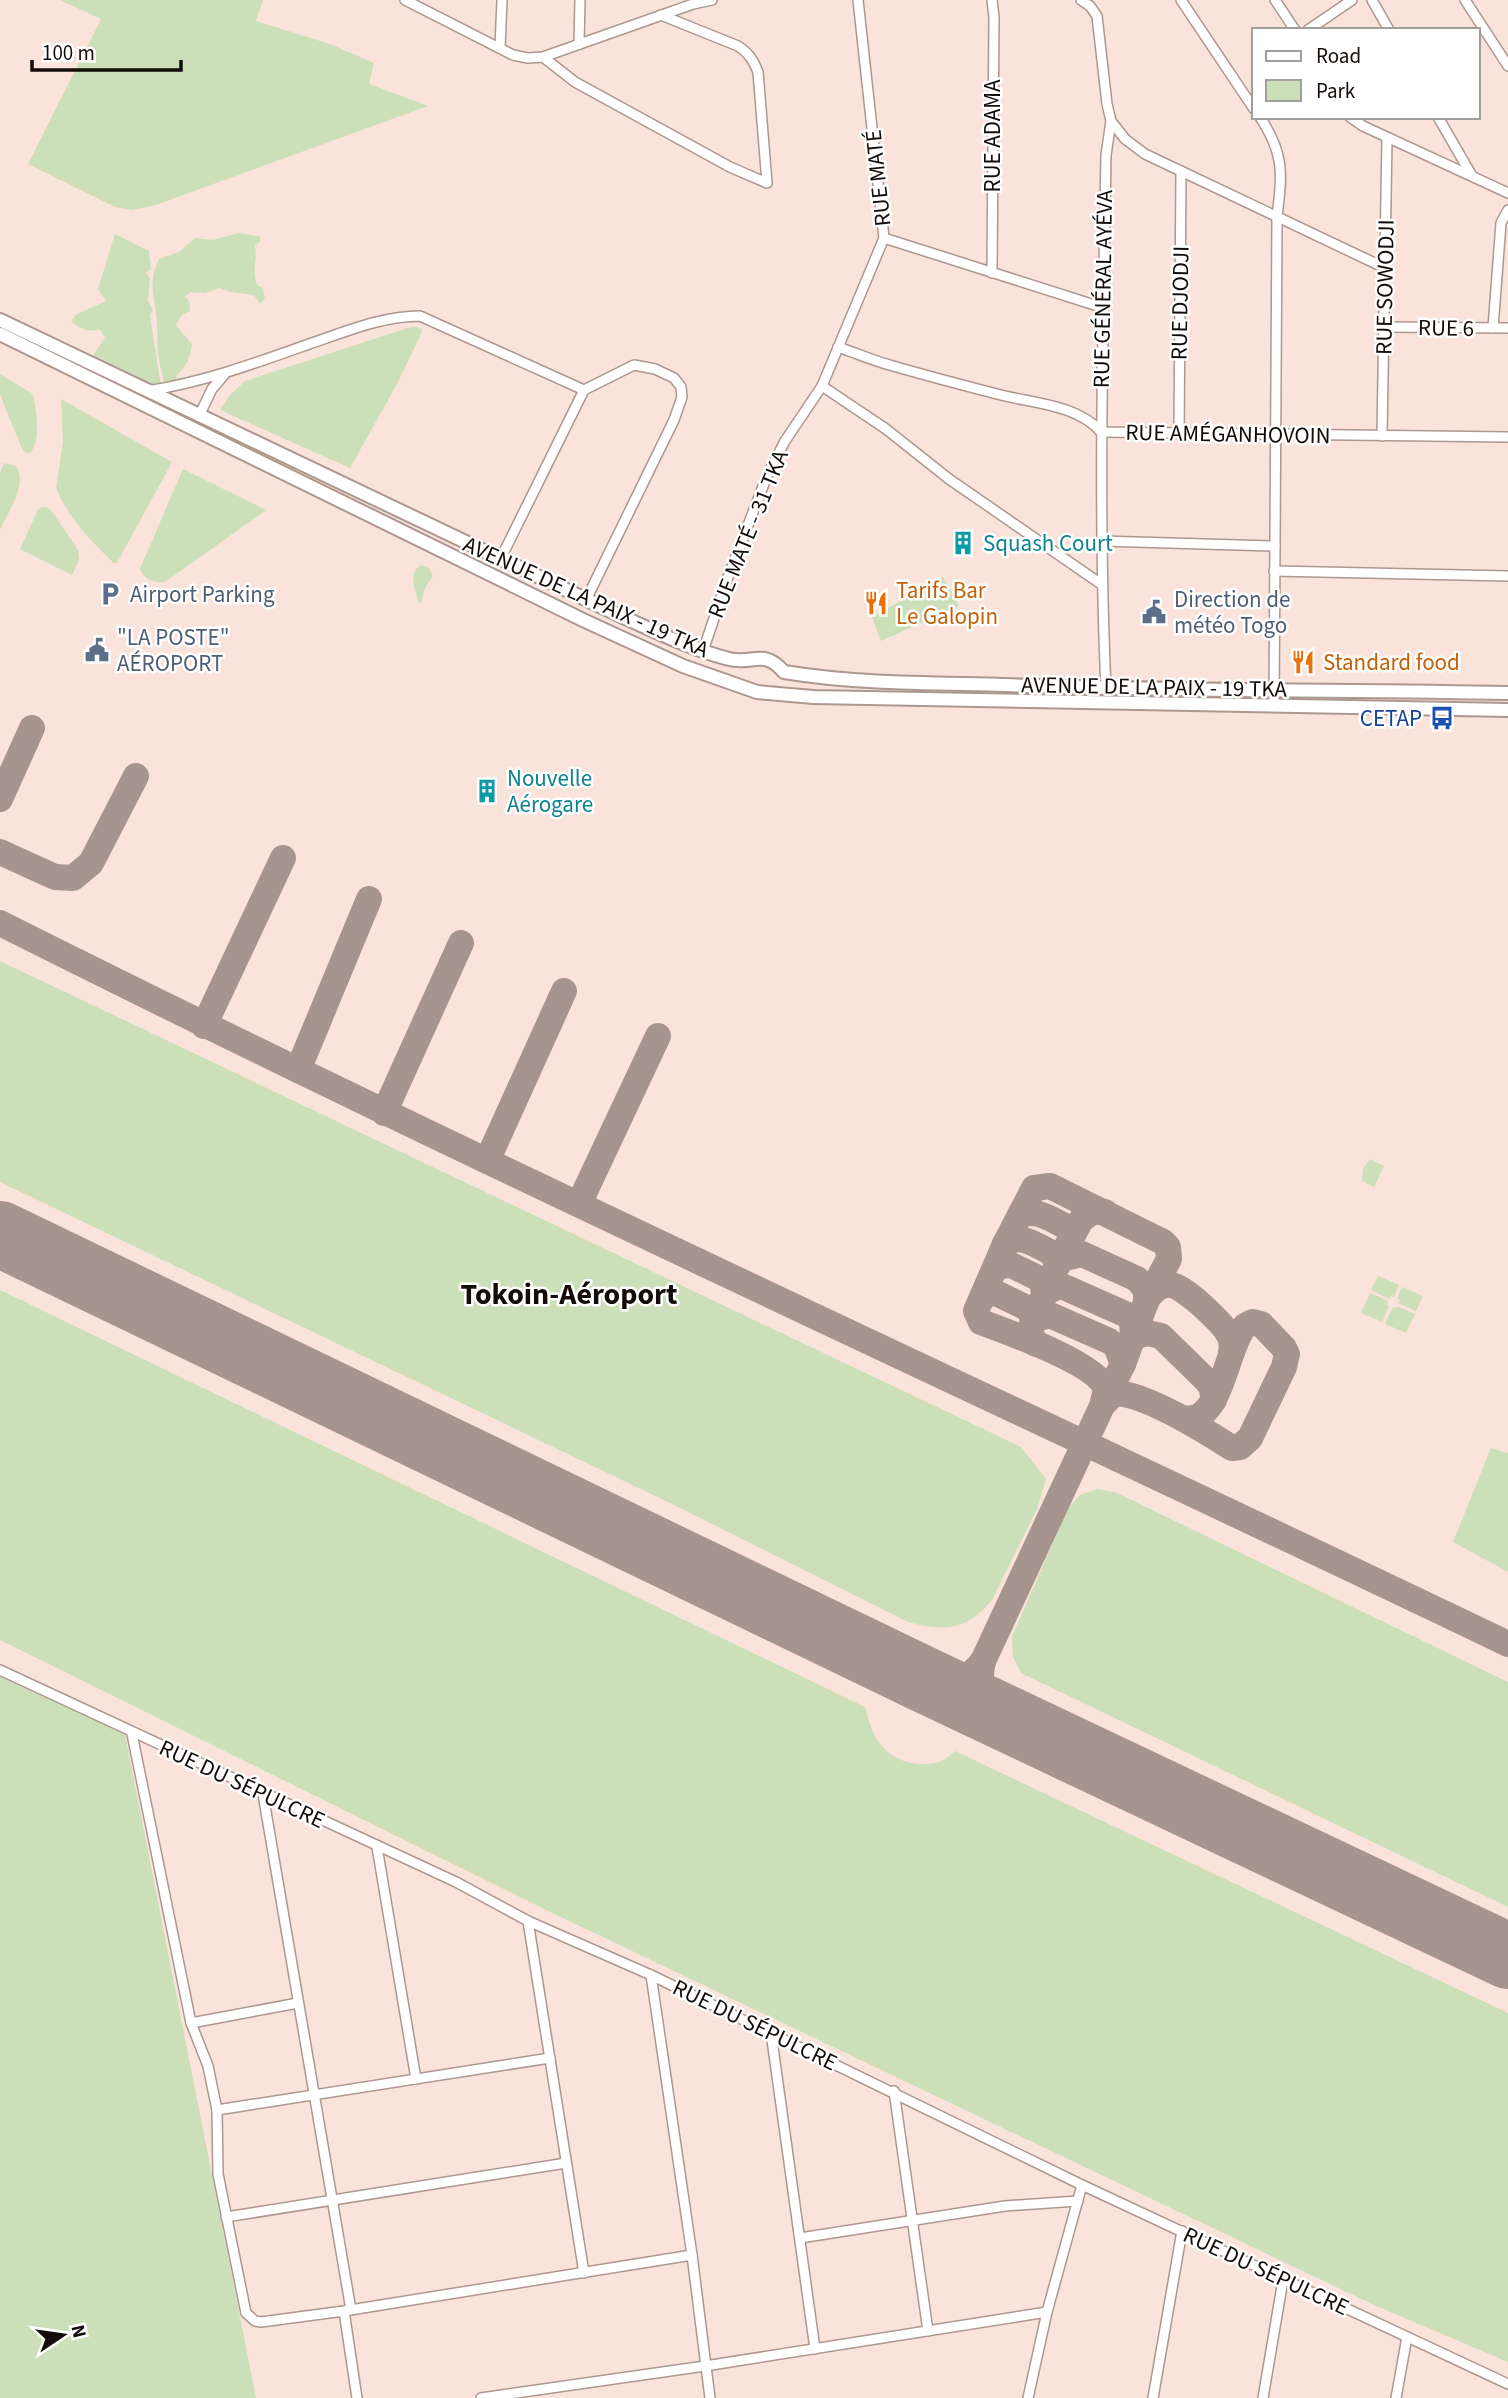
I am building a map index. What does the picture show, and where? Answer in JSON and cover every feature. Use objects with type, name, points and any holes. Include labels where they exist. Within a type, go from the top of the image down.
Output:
[{"type":"main road","name":"AVENUE DE LA PAIX - 19 TKA","points":[[0,320],[586,600],[703,651],[732,660],[761,657],[777,664],[784,672],[856,681],[1106,689],[1508,693]]},
{"type":"main road","name":"AVENUE DE LA PAIX - 19 TKA","points":[[0,334],[583,620],[707,676],[757,692],[813,697],[1508,710]]},
{"type":"street","points":[[405,0],[513,55],[528,58],[542,57],[579,44],[661,15],[684,3],[712,0]]},
{"type":"street","points":[[500,48],[502,0]]},
{"type":"street","points":[[579,44],[580,0]]},
{"type":"street","name":"RUE MATÉ","points":[[838,347],[884,238],[859,0]]},
{"type":"street","name":"RUE ADAMA","points":[[992,0],[992,273]]},
{"type":"street","name":"RUE GÉNÉRAL AYÉVA","points":[[1081,0],[1090,6],[1097,16],[1111,121],[1106,155],[1101,432],[1101,584],[1106,689]]},
{"type":"street","points":[[1181,0],[1252,106]]},
{"type":"street","points":[[1275,0],[1294,28]]},
{"type":"street","points":[[1311,28],[1352,0]]},
{"type":"street","points":[[1372,0],[1388,28]]},
{"type":"street","points":[[1465,0],[1508,66]]},
{"type":"street","points":[[542,57],[575,82],[730,167],[766,183],[758,72],[754,61],[747,51],[737,46],[661,15]]},
{"type":"street","points":[[1261,119],[1272,138],[1282,169],[1277,217],[1274,706]]},
{"type":"street","points":[[1354,119],[1387,138],[1508,193]]},
{"type":"street","points":[[1439,119],[1472,176]]},
{"type":"street","points":[[1111,121],[1134,147],[1385,268]]},
{"type":"street","name":"RUE SOWODJI","points":[[1382,436],[1387,138]]},
{"type":"street","name":"RUE DJODJI","points":[[1179,434],[1181,171]]},
{"type":"street","points":[[1493,328],[1501,223],[1508,210]]},
{"type":"street","points":[[884,238],[1104,308]]},
{"type":"street","points":[[146,391],[225,373],[349,330],[397,317],[420,316],[584,390]]},
{"type":"street","name":"RUE 6","points":[[1384,327],[1508,328]]},
{"type":"street","name":"RUE AMÉGANHOVOIN","points":[[838,347],[890,365],[1050,406],[1093,423],[1101,432],[1508,438]]},
{"type":"street","name":"RUE MATÉ - 31 TKA","points":[[703,651],[767,476],[785,441],[822,386],[838,347]]},
{"type":"street","points":[[500,560],[584,390],[627,367],[640,365],[655,369],[674,378],[681,387],[682,397],[674,420],[586,600]]},
{"type":"street","points":[[199,416],[212,388],[225,373]]},
{"type":"street","points":[[822,386],[886,429],[949,479],[1101,584]]},
{"type":"street","points":[[1101,541],[1275,546]]},
{"type":"street","points":[[1274,571],[1508,576]]},
{"type":"street","name":"RUE DU SÉPULCRE","points":[[0,1670],[132,1734],[456,1882],[528,1921],[651,1975],[894,2091],[1082,2185],[1508,2384]]},
{"type":"street","points":[[132,1734],[191,2023],[208,2066],[217,2110],[218,2174],[246,2313],[250,2317],[261,2322],[348,2311],[692,2255]]},
{"type":"street","points":[[262,1794],[333,2200],[358,2398]]},
{"type":"street","points":[[377,1847],[416,2079]]},
{"type":"street","points":[[528,1921],[584,2273]]},
{"type":"street","points":[[651,1975],[710,2398]]},
{"type":"street","points":[[191,2023],[298,2003]]},
{"type":"street","points":[[771,2033],[815,2349]]},
{"type":"street","points":[[217,2110],[550,2058]]},
{"type":"street","points":[[894,2091],[928,2331]]},
{"type":"street","points":[[226,2217],[566,2163]]},
{"type":"street","points":[[1028,2398],[1047,2312],[1082,2185]]},
{"type":"street","points":[[800,2238],[1005,2207],[1078,2201]]},
{"type":"street","points":[[1153,2398],[1182,2231]]},
{"type":"street","points":[[1263,2398],[1283,2280]]},
{"type":"street","points":[[481,2398],[1047,2312]]},
{"type":"street","points":[[1396,2398],[1408,2337]]},
{"type":"green space","points":[[60,0],[263,0],[256,21],[330,44],[374,63],[369,84],[428,106],[156,205],[132,210],[115,207],[28,164],[101,19]]},
{"type":"green space","points":[[238,233],[260,236],[260,242],[255,245],[255,274],[257,285],[263,288],[265,298],[260,304],[254,295],[219,288],[205,293],[191,292],[185,296],[189,301],[190,311],[181,316],[176,325],[192,344],[190,353],[176,376],[180,382],[164,386],[158,353],[153,286],[159,259],[179,252],[195,238],[213,240]]},
{"type":"green space","points":[[115,234],[149,251],[151,269],[146,273],[150,278],[148,301],[153,310],[150,315],[161,387],[149,390],[90,360],[105,337],[99,329],[84,330],[71,321],[77,314],[106,301],[98,289]]},
{"type":"green space","points":[[414,326],[422,329],[421,334],[397,384],[350,468],[220,410],[229,396],[245,381]]},
{"type":"green space","points":[[0,374],[33,394],[37,433],[30,453],[24,452],[0,395]]},
{"type":"green space","points":[[61,399],[172,462],[117,563],[80,528],[60,498],[56,487],[63,442]]},
{"type":"green space","points":[[4,463],[16,466],[20,481],[0,530],[0,473]]},
{"type":"green space","points":[[183,469],[266,510],[165,582],[153,581],[144,576],[140,569]]},
{"type":"green space","points":[[46,507],[51,510],[78,550],[79,560],[72,575],[20,549],[37,512]]},
{"type":"green space","points":[[421,565],[429,568],[433,576],[419,604],[413,577]]},
{"type":"green space","points":[[943,577],[959,606],[881,641],[872,617]]},
{"type":"green space","points":[[0,961],[1021,1447],[1046,1479],[1037,1509],[992,1600],[973,1618],[954,1626],[933,1627],[908,1622],[670,1503],[0,1182]]},
{"type":"green space","points":[[1370,1159],[1384,1166],[1374,1187],[1362,1181],[1363,1169]]},
{"type":"green space","points":[[1378,1276],[1399,1285],[1394,1297],[1389,1299],[1371,1290]]},
{"type":"green space","points":[[1402,1287],[1423,1296],[1416,1311],[1398,1303],[1400,1300],[1397,1298]]},
{"type":"green space","points":[[0,1290],[865,1707],[877,1739],[896,1758],[914,1764],[933,1764],[955,1751],[1508,2013],[1508,2362],[1374,2305],[542,1908],[0,1640]]},
{"type":"green space","points":[[1370,1293],[1388,1301],[1389,1306],[1382,1322],[1361,1313]]},
{"type":"green space","points":[[1397,1306],[1415,1314],[1406,1333],[1385,1324],[1393,1307]]},
{"type":"green space","points":[[1491,1448],[1508,1453],[1508,1572],[1453,1542]]},
{"type":"green space","points":[[1097,1489],[1115,1492],[1508,1682],[1508,1907],[1021,1673],[1013,1657],[1012,1636],[1068,1509],[1080,1495]]},
{"type":"green space","points":[[0,1673],[125,1735],[256,2398],[0,2398]]},
{"type":"taxiway","points":[[0,799],[32,728]]},
{"type":"taxiway","points":[[0,852],[55,877],[73,878],[91,863],[136,776]]},
{"type":"taxiway","points":[[204,1026],[283,858]]},
{"type":"taxiway","points":[[298,1070],[369,899]]},
{"type":"taxiway","points":[[0,923],[375,1107],[1508,1644]]},
{"type":"taxiway","points":[[384,1113],[461,943]]},
{"type":"taxiway","points":[[487,1161],[564,991]]},
{"type":"taxiway","points":[[579,1204],[658,1036]]},
{"type":"taxiway","points":[[983,1661],[1102,1406],[1123,1364],[1146,1302],[1169,1259],[1168,1247],[1163,1242],[1050,1186],[1034,1188],[1005,1244],[976,1311],[981,1322],[1050,1350],[1086,1369],[1099,1379],[1106,1389],[1102,1406],[1113,1394],[1139,1398],[1232,1448],[1240,1447],[1250,1438],[1284,1367],[1287,1354],[1284,1348],[1261,1324],[1253,1322],[1245,1326],[1232,1351],[1221,1383],[1206,1410],[1196,1417],[1183,1418]]},
{"type":"taxiway","points":[[1036,1344],[1030,1332],[1033,1320],[1060,1259],[1081,1220],[1092,1212],[1105,1212]]},
{"type":"taxiway","points":[[1020,1215],[1032,1213],[1044,1216],[1067,1227],[1071,1237]]},
{"type":"taxiway","points":[[1005,1244],[1017,1239],[1028,1241],[1052,1253],[1058,1265]]},
{"type":"taxiway","points":[[1060,1259],[1082,1254],[1137,1279],[1146,1290],[1146,1302]]},
{"type":"taxiway","points":[[996,1268],[1009,1264],[1042,1280],[1044,1294]]},
{"type":"taxiway","points":[[1151,1294],[1168,1285],[1185,1292],[1203,1306],[1226,1331],[1231,1341],[1231,1353]]},
{"type":"taxiway","points":[[1044,1294],[1056,1287],[1064,1287],[1127,1315],[1132,1321],[1133,1337],[1147,1333],[1161,1336],[1211,1386],[1214,1400]]},
{"type":"taxiway","points":[[982,1297],[994,1292],[1029,1309],[1038,1308]]},
{"type":"taxiway","points":[[1030,1309],[1033,1320],[1050,1315],[1109,1341],[1116,1346],[1123,1364]]},
{"type":"taxiway","points":[[925,1680],[957,1680],[971,1673],[983,1661],[982,1689],[997,1713]]},
{"type":"runway","points":[[0,1234],[925,1680],[1508,1956]]},
{"type":"place","name":"Squash Court","points":[[963,543]]},
{"type":"place","name":"Airport Parking","points":[[110,594]]},
{"type":"place","name":"Tarifs Bar Le Galopin","points":[[876,603]]},
{"type":"place","name":"Direction de météo Togo","points":[[1154,612]]},
{"type":"place","name":"\"LA POSTE\" AÉROPORT","points":[[97,650]]},
{"type":"place","name":"Standard food","points":[[1303,662]]},
{"type":"place","name":"CETAP","points":[[1442,718]]},
{"type":"place","name":"Nouvelle Aérogare","points":[[487,791]]},
{"type":"district","name":"Tokoin-Aéroport","points":[[569,1294]]}]
